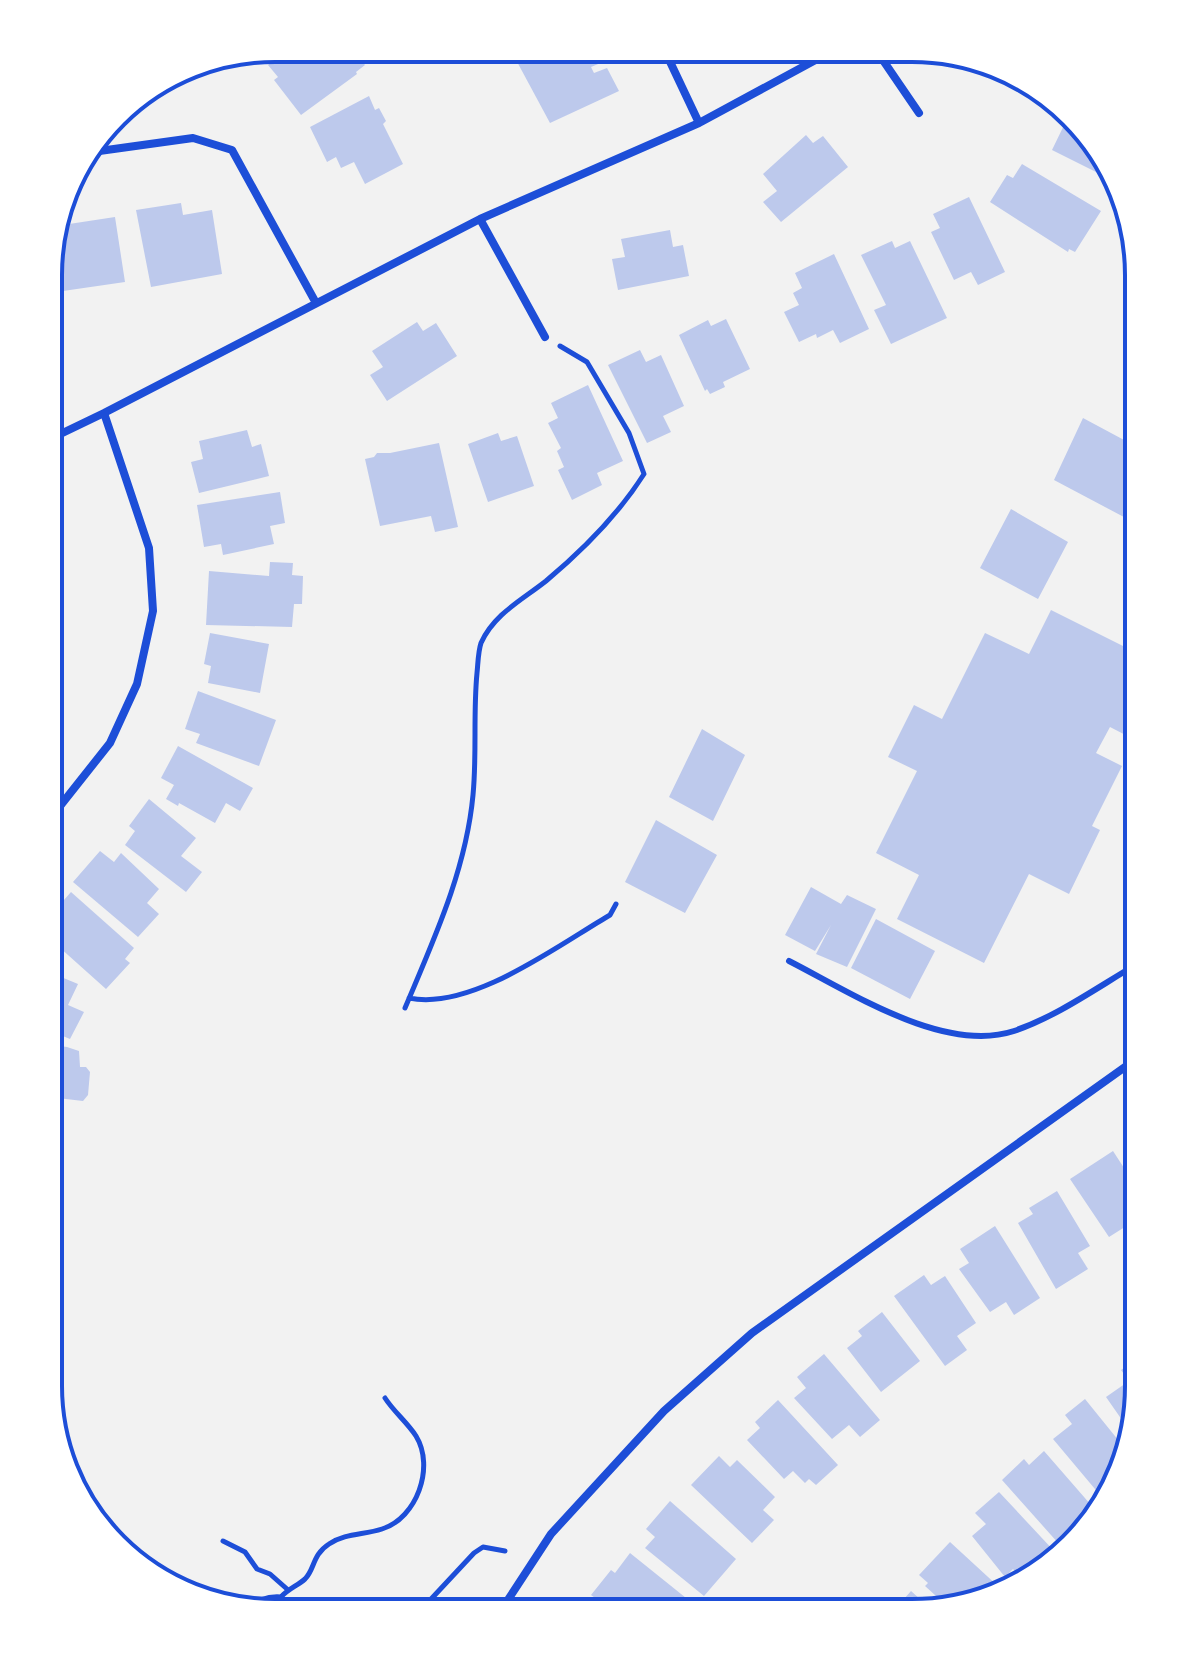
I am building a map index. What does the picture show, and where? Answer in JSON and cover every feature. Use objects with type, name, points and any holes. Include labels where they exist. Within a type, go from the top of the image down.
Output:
[{"type":"street","points":[[670,62],[699,123]]},
{"type":"street","points":[[62,433],[480,219],[699,123],[812,62]]},
{"type":"street","points":[[884,62],[919,113]]},
{"type":"street","points":[[102,151],[193,138],[232,150],[316,303]]},
{"type":"street","points":[[480,219],[545,337]]},
{"type":"street","points":[[62,804],[110,743],[137,684],[153,611],[149,548],[104,413]]},
{"type":"street","points":[[508,1599],[551,1534],[664,1411],[752,1333],[1125,1067]]},
{"type":"lane","points":[[789,961],[908,1020],[970,1037],[1012,1032],[1047,1017],[1125,971]]},
{"type":"path","points":[[405,1008],[447,910],[464,844],[473,798],[474,706],[480,647],[491,625],[546,581],[605,526],[644,474],[629,433],[587,362],[545,337]]},
{"type":"path","points":[[409,998],[423,1001],[447,999],[467,993],[519,969],[610,915],[616,904]]},
{"type":"path","points":[[266,1598],[281,1597],[287,1589],[308,1577],[315,1556],[328,1544],[344,1536],[390,1526],[418,1495],[423,1479],[423,1456],[416,1437],[385,1398]]},
{"type":"path","points":[[223,1541],[245,1552],[257,1569],[270,1574],[287,1589]]},
{"type":"path","points":[[431,1599],[483,1547],[505,1551]]},
{"type":"building","points":[[272,62],[363,62],[365,65],[301,115],[274,80],[278,77],[268,65]]},
{"type":"building","points":[[517,62],[603,62],[591,67],[594,73],[607,68],[619,91],[550,123]]},
{"type":"building","points":[[369,96],[375,110],[379,108],[386,121],[383,124],[403,164],[365,184],[354,162],[341,168],[336,157],[327,162],[310,127]]},
{"type":"building","points":[[1064,126],[1089,156],[1099,173],[1052,150]]},
{"type":"building","points":[[806,135],[813,143],[823,136],[848,167],[781,222],[763,202],[777,191],[763,174]]},
{"type":"building","points":[[1022,164],[1101,211],[1075,252],[1069,249],[1068,252],[990,202],[1007,175],[1013,178]]},
{"type":"building","points":[[969,197],[1005,272],[978,285],[971,272],[954,280],[931,232],[940,228],[933,214]]},
{"type":"building","points":[[181,203],[183,215],[212,210],[222,274],[151,287],[136,210]]},
{"type":"building","points":[[115,217],[125,282],[63,291],[64,247],[68,224]]},
{"type":"building","points":[[670,230],[673,247],[683,245],[689,276],[618,290],[612,259],[625,257],[621,239]]},
{"type":"building","points":[[892,241],[895,248],[910,241],[947,318],[891,344],[874,310],[886,305],[861,255]]},
{"type":"building","points":[[834,254],[869,329],[840,343],[833,330],[799,342],[784,312],[799,305],[793,293],[802,288],[795,273]]},
{"type":"building","points":[[726,319],[750,369],[723,382],[725,387],[710,394],[707,389],[705,391],[679,335],[708,320],[711,326]]},
{"type":"building","points":[[417,322],[423,331],[436,323],[457,356],[387,401],[370,375],[383,367],[372,351]]},
{"type":"building","points":[[640,350],[646,362],[661,355],[684,406],[663,416],[671,432],[647,443],[608,365]]},
{"type":"building","points":[[588,385],[623,461],[597,473],[602,485],[572,500],[558,470],[564,467],[557,451],[561,448],[548,423],[558,418],[551,403]]},
{"type":"building","points":[[1083,418],[1125,440],[1125,518],[1054,480]]},
{"type":"building","points":[[247,430],[252,447],[261,444],[269,476],[199,493],[191,462],[203,459],[199,441]]},
{"type":"building","points":[[498,433],[501,441],[517,436],[534,486],[488,502],[468,444]]},
{"type":"building","points":[[439,443],[458,527],[435,532],[431,516],[380,526],[365,459],[377,453]]},
{"type":"building","points":[[280,492],[285,523],[270,526],[274,544],[223,555],[221,544],[204,547],[197,505]]},
{"type":"building","points":[[1011,509],[1068,542],[1038,599],[980,568]]},
{"type":"building","points":[[270,562],[293,563],[292,575],[303,576],[302,604],[294,604],[292,627],[206,625],[209,571],[269,576]]},
{"type":"building","points":[[1051,610],[1125,647],[1125,735],[1110,727],[1096,753],[1122,766],[1092,826],[1100,830],[1069,894],[1029,874],[984,963],[897,919],[919,875],[876,853],[917,771],[888,757],[914,705],[942,719],[985,633],[1029,654]]},
{"type":"building","points":[[210,633],[269,644],[260,693],[208,683],[211,666],[204,664]]},
{"type":"building","points":[[198,691],[276,720],[259,766],[196,743],[200,734],[185,729]]},
{"type":"building","points":[[702,729],[745,755],[713,821],[669,797]]},
{"type":"building","points":[[178,746],[253,788],[240,811],[226,803],[215,823],[166,799],[174,785],[161,778]]},
{"type":"building","points":[[149,799],[196,838],[181,856],[202,872],[186,892],[125,845],[135,831],[129,826]]},
{"type":"building","points":[[656,820],[717,855],[685,913],[625,882]]},
{"type":"building","points":[[100,851],[114,862],[121,853],[159,889],[147,903],[159,914],[138,937],[73,882]]},
{"type":"building","points":[[811,887],[841,904],[847,895],[876,909],[847,967],[816,954],[831,925],[815,951],[785,935]]},
{"type":"building","points":[[71,892],[134,948],[125,959],[130,963],[106,989],[62,950],[62,902]]},
{"type":"building","points":[[876,919],[935,951],[910,999],[851,968]]},
{"type":"building","points":[[62,977],[78,984],[68,1005],[84,1012],[70,1039],[62,1036]]},
{"type":"building","points":[[62,1046],[79,1051],[80,1067],[86,1067],[90,1072],[88,1095],[83,1101],[62,1099]]},
{"type":"building","points":[[1113,1151],[1125,1169],[1125,1227],[1109,1237],[1070,1179]]},
{"type":"building","points":[[1057,1191],[1090,1246],[1078,1253],[1088,1269],[1056,1289],[1018,1223],[1033,1214],[1029,1208]]},
{"type":"building","points":[[995,1226],[1040,1298],[1014,1315],[1006,1302],[990,1312],[959,1269],[969,1263],[960,1249]]},
{"type":"building","points":[[924,1275],[931,1285],[945,1276],[976,1323],[957,1336],[967,1350],[945,1366],[894,1296]]},
{"type":"building","points":[[882,1312],[920,1361],[881,1392],[847,1348],[862,1336],[858,1331]]},
{"type":"building","points":[[824,1354],[880,1420],[860,1437],[849,1425],[832,1439],[794,1398],[806,1388],[797,1377]]},
{"type":"building","points":[[1125,1384],[1122,1420],[1106,1397]]},
{"type":"building","points":[[1085,1399],[1118,1440],[1097,1491],[1053,1439],[1072,1424],[1065,1415]]},
{"type":"building","points":[[778,1400],[838,1465],[816,1485],[809,1479],[805,1483],[793,1471],[784,1479],[747,1440],[760,1428],[755,1422]]},
{"type":"building","points":[[1044,1451],[1090,1504],[1057,1542],[1002,1480],[1024,1459],[1029,1465]]},
{"type":"building","points":[[719,1456],[730,1467],[737,1460],[775,1497],[763,1510],[774,1520],[752,1543],[691,1485]]},
{"type":"building","points":[[999,1492],[1051,1548],[1031,1563],[1015,1572],[1013,1569],[1005,1577],[972,1536],[986,1524],[975,1513]]},
{"type":"building","points":[[670,1501],[736,1559],[704,1596],[645,1548],[655,1537],[646,1529]]},
{"type":"building","points":[[950,1542],[994,1582],[938,1597],[925,1586],[928,1583],[919,1575]]},
{"type":"building","points":[[630,1553],[687,1599],[597,1599],[591,1595],[611,1570],[615,1573]]},
{"type":"building","points":[[911,1591],[920,1599],[912,1599],[904,1599]]}]
